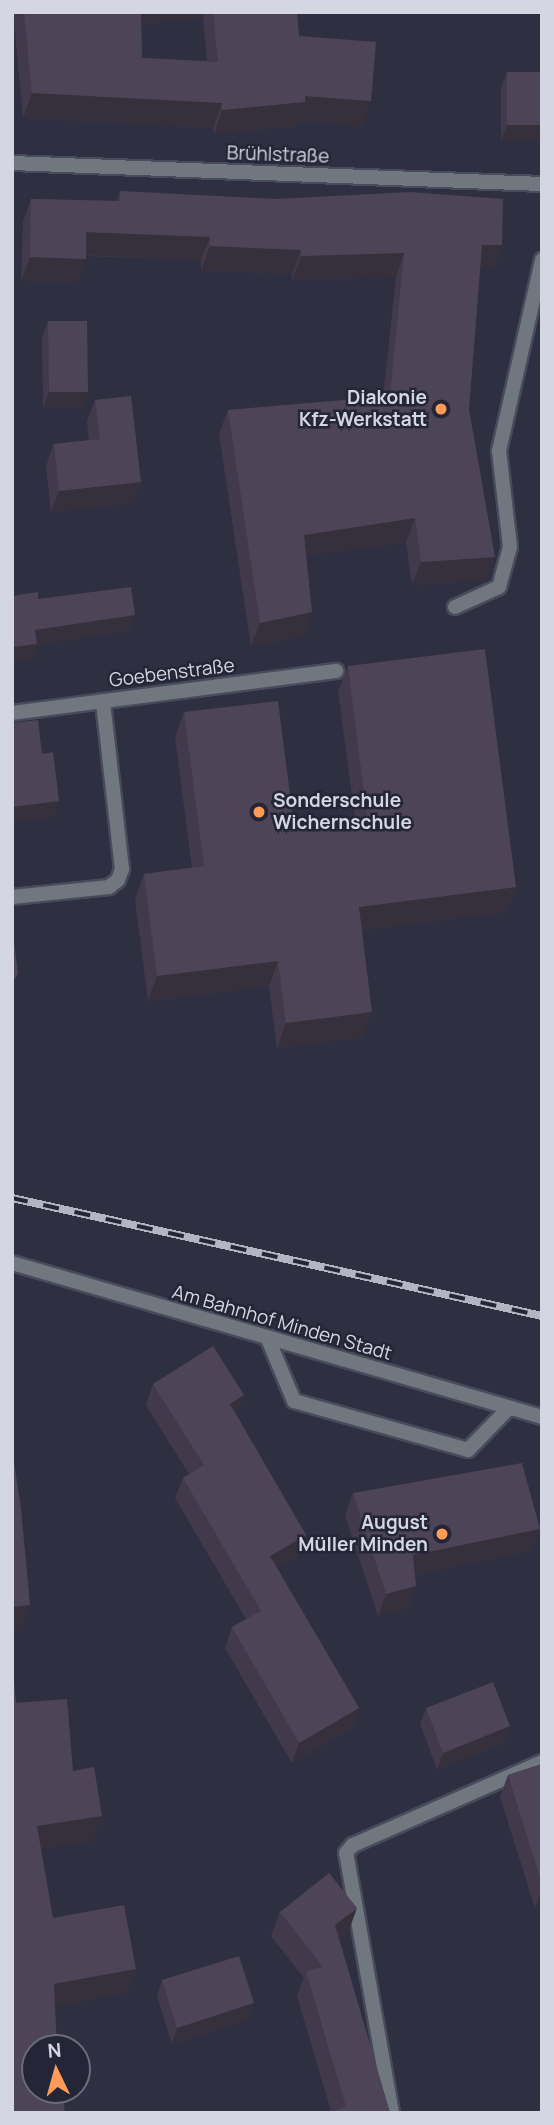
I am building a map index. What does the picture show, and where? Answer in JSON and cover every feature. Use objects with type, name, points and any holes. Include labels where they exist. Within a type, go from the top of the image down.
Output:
[{"type":"street","name":"Brühlstraße","points":[[12,163],[542,184]]},
{"type":"street","points":[[455,607],[499,587],[510,547],[499,451],[542,260]]},
{"type":"street","name":"Goebenstraße","points":[[12,713],[336,671]]},
{"type":"street","points":[[12,897],[108,887],[118,880],[122,869],[103,701]]},
{"type":"street","name":"Am Bahnhof Minden Stadt","points":[[12,1264],[542,1417]]},
{"type":"street","points":[[268,1339],[294,1401],[468,1450],[508,1409]]},
{"type":"street","points":[[392,2113],[346,1853],[353,1845],[542,1762]]},
{"type":"building","points":[[24,12],[141,12],[142,58],[218,62],[213,12],[297,12],[299,36],[376,42],[371,101],[305,96],[305,102],[222,110],[222,103],[32,93]]},
{"type":"building","points":[[507,72],[542,72],[542,125],[507,125]]},
{"type":"building","points":[[120,191],[276,199],[410,192],[503,199],[502,245],[482,245],[469,409],[495,557],[421,562],[415,518],[304,535],[312,612],[260,623],[228,410],[390,396],[404,253],[301,256],[301,250],[210,246],[210,237],[86,232],[86,259],[30,257],[31,199],[120,201]]},
{"type":"building","points":[[48,321],[87,321],[88,392],[49,392]]},
{"type":"building","points":[[131,396],[141,482],[59,491],[54,444],[100,439],[95,400]]},
{"type":"building","points":[[131,587],[135,615],[35,630],[37,644],[12,647],[12,596],[38,592],[38,599]]},
{"type":"building","points":[[485,649],[516,887],[359,907],[372,1012],[286,1023],[278,961],[157,976],[144,874],[204,866],[184,712],[278,701],[294,826],[367,817],[348,666]]},
{"type":"building","points":[[38,720],[42,754],[53,752],[59,801],[12,807],[12,723]]},
{"type":"building","points":[[12,926],[18,974],[12,983]]},
{"type":"building","points":[[213,1346],[244,1395],[230,1404],[306,1535],[270,1556],[359,1708],[299,1743],[232,1627],[261,1611],[183,1478],[204,1465],[153,1384]]},
{"type":"building","points":[[12,1462],[21,1509],[30,1605],[12,1607]]},
{"type":"building","points":[[522,1463],[540,1529],[413,1555],[416,1586],[386,1594],[353,1493]]},
{"type":"building","points":[[12,1653],[16,1703],[67,1699],[73,1771],[94,1767],[102,1816],[37,1826],[53,1918],[124,1905],[136,1969],[54,1984],[56,2034],[21,2034],[21,2104],[64,2104],[65,2113],[12,2113]]},
{"type":"building","points":[[493,1682],[510,1726],[443,1753],[426,1708]]},
{"type":"building","points":[[542,1764],[542,1884],[508,1775]]},
{"type":"building","points":[[329,1873],[357,1908],[335,1925],[390,2113],[326,2113],[346,2107],[306,1971],[323,1967],[280,1912]]},
{"type":"building","points":[[239,1956],[254,2003],[177,2028],[162,1980]]},
{"type":"railway","points":[[12,1198],[542,1316]]},
{"type":"place","name":"Diakonie Kfz-Werkstatt","points":[[441,409]]},
{"type":"place","name":"Sonderschule Wichernschule","points":[[259,812]]},
{"type":"place","name":"August Müller Minden","points":[[442,1534]]}]
